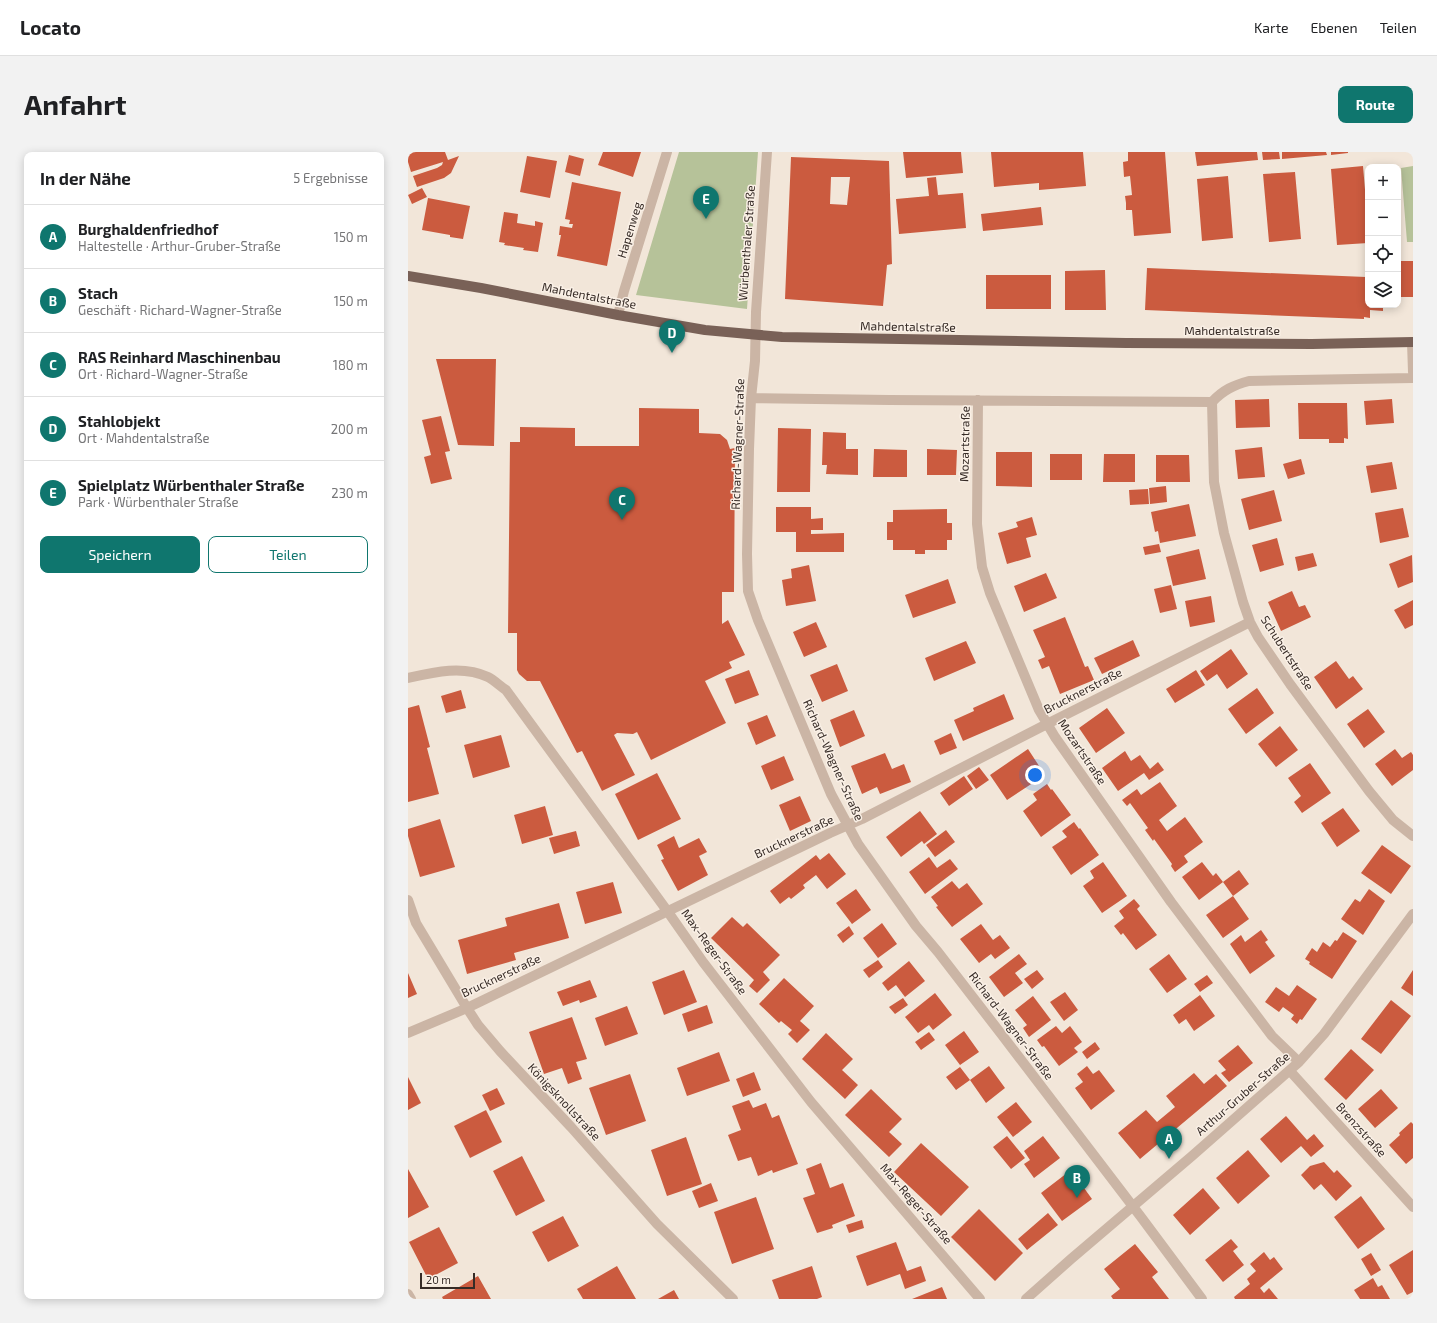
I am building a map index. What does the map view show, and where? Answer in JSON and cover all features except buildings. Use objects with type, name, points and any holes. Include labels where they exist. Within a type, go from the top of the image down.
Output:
[{"type":"main road","name":"Mahdentalstraße","points":[[408,276],[481,288],[618,316],[705,330],[793,338],[1126,343],[1312,344],[1412,342]]},
{"type":"street","name":"Hapenweg","points":[[618,316],[623,295],[667,152]]},
{"type":"street","name":"Würbenthaler Straße","points":[[756,335],[767,152]]},
{"type":"street","name":"Richard-Wagner-Straße","points":[[756,335],[755,361],[750,398],[748,591],[758,620],[831,794],[858,844],[916,926],[938,952],[1202,1299]]},
{"type":"street","points":[[1412,342],[1413,372]]},
{"type":"street","points":[[750,398],[1212,402],[1220,393],[1232,386],[1249,381],[1413,378]]},
{"type":"street","name":"Mozartstraße","points":[[978,400],[977,524],[982,567],[990,593],[1039,710],[1047,724],[1170,902],[1272,1036],[1300,1062]]},
{"type":"street","name":"Schubertstraße","points":[[1212,402],[1214,482],[1224,533],[1250,622],[1258,637],[1290,684],[1369,791],[1393,820],[1413,836]]},
{"type":"street","name":"Brucknerstraße","points":[[408,1033],[467,1008],[830,833],[848,826],[1250,622]]},
{"type":"street","name":"Max-Reger-Straße","points":[[408,678],[462,670],[475,672],[489,678],[506,690],[703,962],[810,1102],[980,1299]]},
{"type":"street","name":"Königsknollstraße","points":[[408,900],[416,923],[478,1025],[657,1224],[733,1299]]},
{"type":"street","name":"Arthur-Gruber-Straße","points":[[1026,1299],[1300,1062],[1324,1034],[1413,915]]},
{"type":"street","name":"Brenzstraße","points":[[1290,1071],[1413,1207]]},
{"type":"street","points":[[408,1294],[411,1299]]},
{"type":"green space","points":[[679,152],[758,152],[747,309],[636,295]]},
{"type":"green space","points":[[1413,166],[1413,242],[1407,242],[1401,168]]},
{"type":"place","name":"Spielplatz Würbenthaler Straße","points":[[706,219]]},
{"type":"place","name":"Stahlobjekt","points":[[672,353]]},
{"type":"place","name":"RAS Reinhard Maschinenbau","points":[[622,520]]},
{"type":"place","name":"Burghaldenfriedhof","points":[[1169,1159]]},
{"type":"place","name":"Stach","points":[[1077,1198]]}]
